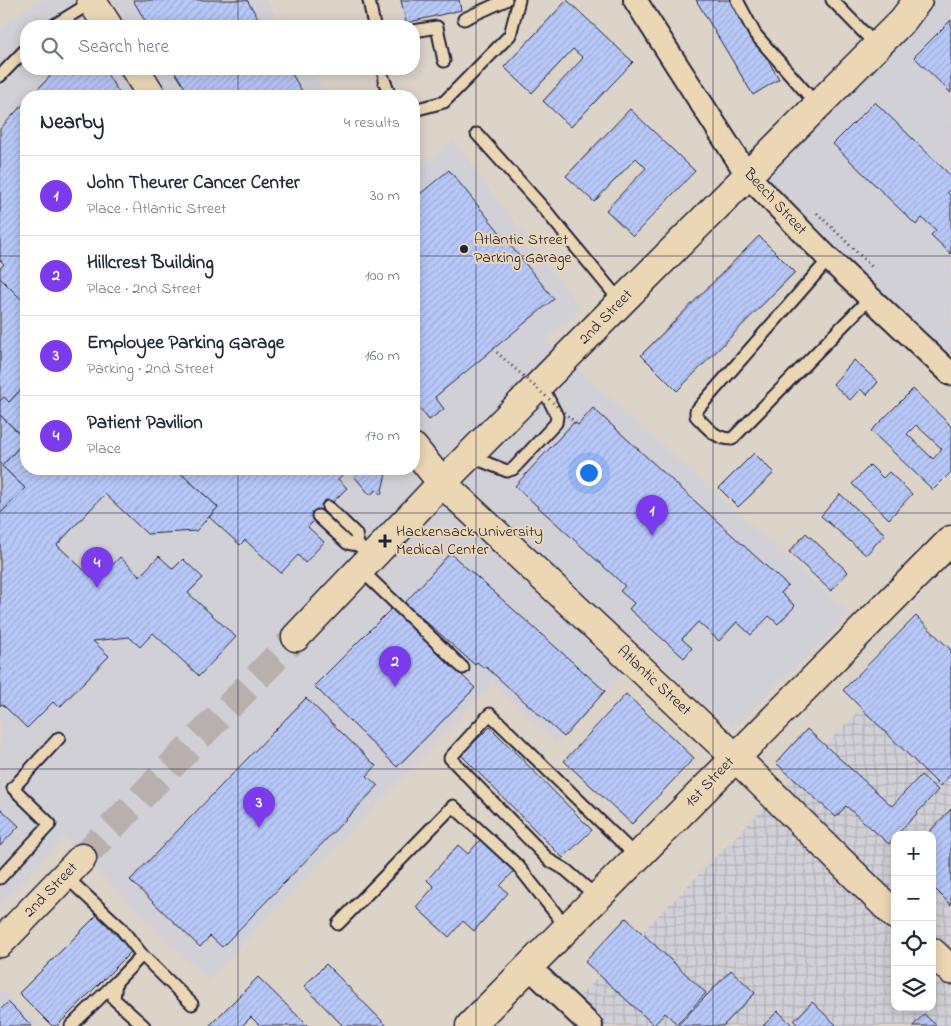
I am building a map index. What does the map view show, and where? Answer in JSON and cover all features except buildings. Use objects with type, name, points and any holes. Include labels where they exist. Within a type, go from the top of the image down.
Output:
[{"type":"street","name":"Beech Street","points":[[635,0],[748,176],[829,259],[951,374]]},
{"type":"street","name":"2nd Street","points":[[296,637],[364,558],[442,483],[903,20],[918,0]]},
{"type":"street","points":[[92,1],[104,20]]},
{"type":"street","points":[[139,75],[148,90]]},
{"type":"street","name":"Atlantic Street","points":[[420,456],[442,483],[735,757],[891,911]]},
{"type":"street","name":"1st Street","points":[[470,1026],[951,540]]},
{"type":"street","name":"2nd Street","points":[[0,942],[73,867]]},
{"type":"street","points":[[936,956],[951,970]]},
{"type":"street","points":[[528,967],[591,1026]]},
{"type":"lane","points":[[369,0],[373,20]]},
{"type":"lane","points":[[464,19],[506,0]]},
{"type":"lane","points":[[420,108],[444,102],[510,35],[519,0]]},
{"type":"lane","points":[[737,0],[755,34],[817,106]]},
{"type":"lane","points":[[832,0],[877,46]]},
{"type":"lane","points":[[62,20],[92,1]]},
{"type":"lane","points":[[420,31],[437,27],[444,60]]},
{"type":"lane","points":[[0,76],[20,56]]},
{"type":"lane","points":[[383,75],[388,90]]},
{"type":"lane","points":[[476,134],[546,211],[621,302]]},
{"type":"lane","points":[[829,259],[696,411],[696,416],[715,436],[723,439],[732,438],[736,435],[870,298]]},
{"type":"lane","points":[[469,456],[507,471],[514,469],[556,423],[557,416],[541,384]]},
{"type":"lane","points":[[328,507],[356,534],[364,558]]},
{"type":"lane","points":[[318,516],[364,558],[463,668]]},
{"type":"lane","points":[[597,898],[566,870],[549,860],[450,758],[490,714],[637,856]]},
{"type":"lane","points":[[0,878],[50,824],[13,788],[59,738]]},
{"type":"lane","points":[[338,924],[453,806],[518,866],[567,928]]},
{"type":"lane","points":[[73,867],[142,955],[192,1004]]},
{"type":"lane","points":[[71,1026],[142,955]]},
{"type":"lane","points":[[116,982],[114,999],[144,1026]]},
{"type":"path","points":[[811,207],[874,269]]},
{"type":"path","points":[[493,349],[578,425]]},
{"type":"shaded area","name":"Hackensack University Medical Center","points":[[39,0],[72,0],[83,17],[109,0],[266,0],[279,20],[20,20],[20,75],[313,75],[323,90],[20,90],[20,475],[420,475],[420,167],[453,141],[580,308],[545,340],[850,614],[732,728],[645,650],[556,743],[493,683],[208,980],[63,838],[0,906],[0,29]]},
{"type":"shaded area","points":[[921,0],[951,0],[951,374],[748,176]]},
{"type":"shaded area","points":[[933,635],[951,651],[951,1026],[596,1026],[573,1003]]},
{"type":"shaded area","points":[[0,988],[40,1026],[0,1026]]},
{"type":"tunnel","points":[[82,858],[296,637]]},
{"type":"place","name":"Atlantic Street Parking Garage","points":[[464,249]]},
{"type":"place","name":"John Theurer Cancer Center","points":[[652,536]]},
{"type":"place","name":"Hackensack University Medical Center","points":[[385,541]]},
{"type":"place","name":"Patient Pavilion","points":[[97,588]]},
{"type":"place","name":"Hillcrest Building","points":[[395,687]]},
{"type":"place","name":"Employee Parking Garage","points":[[259,828]]}]
